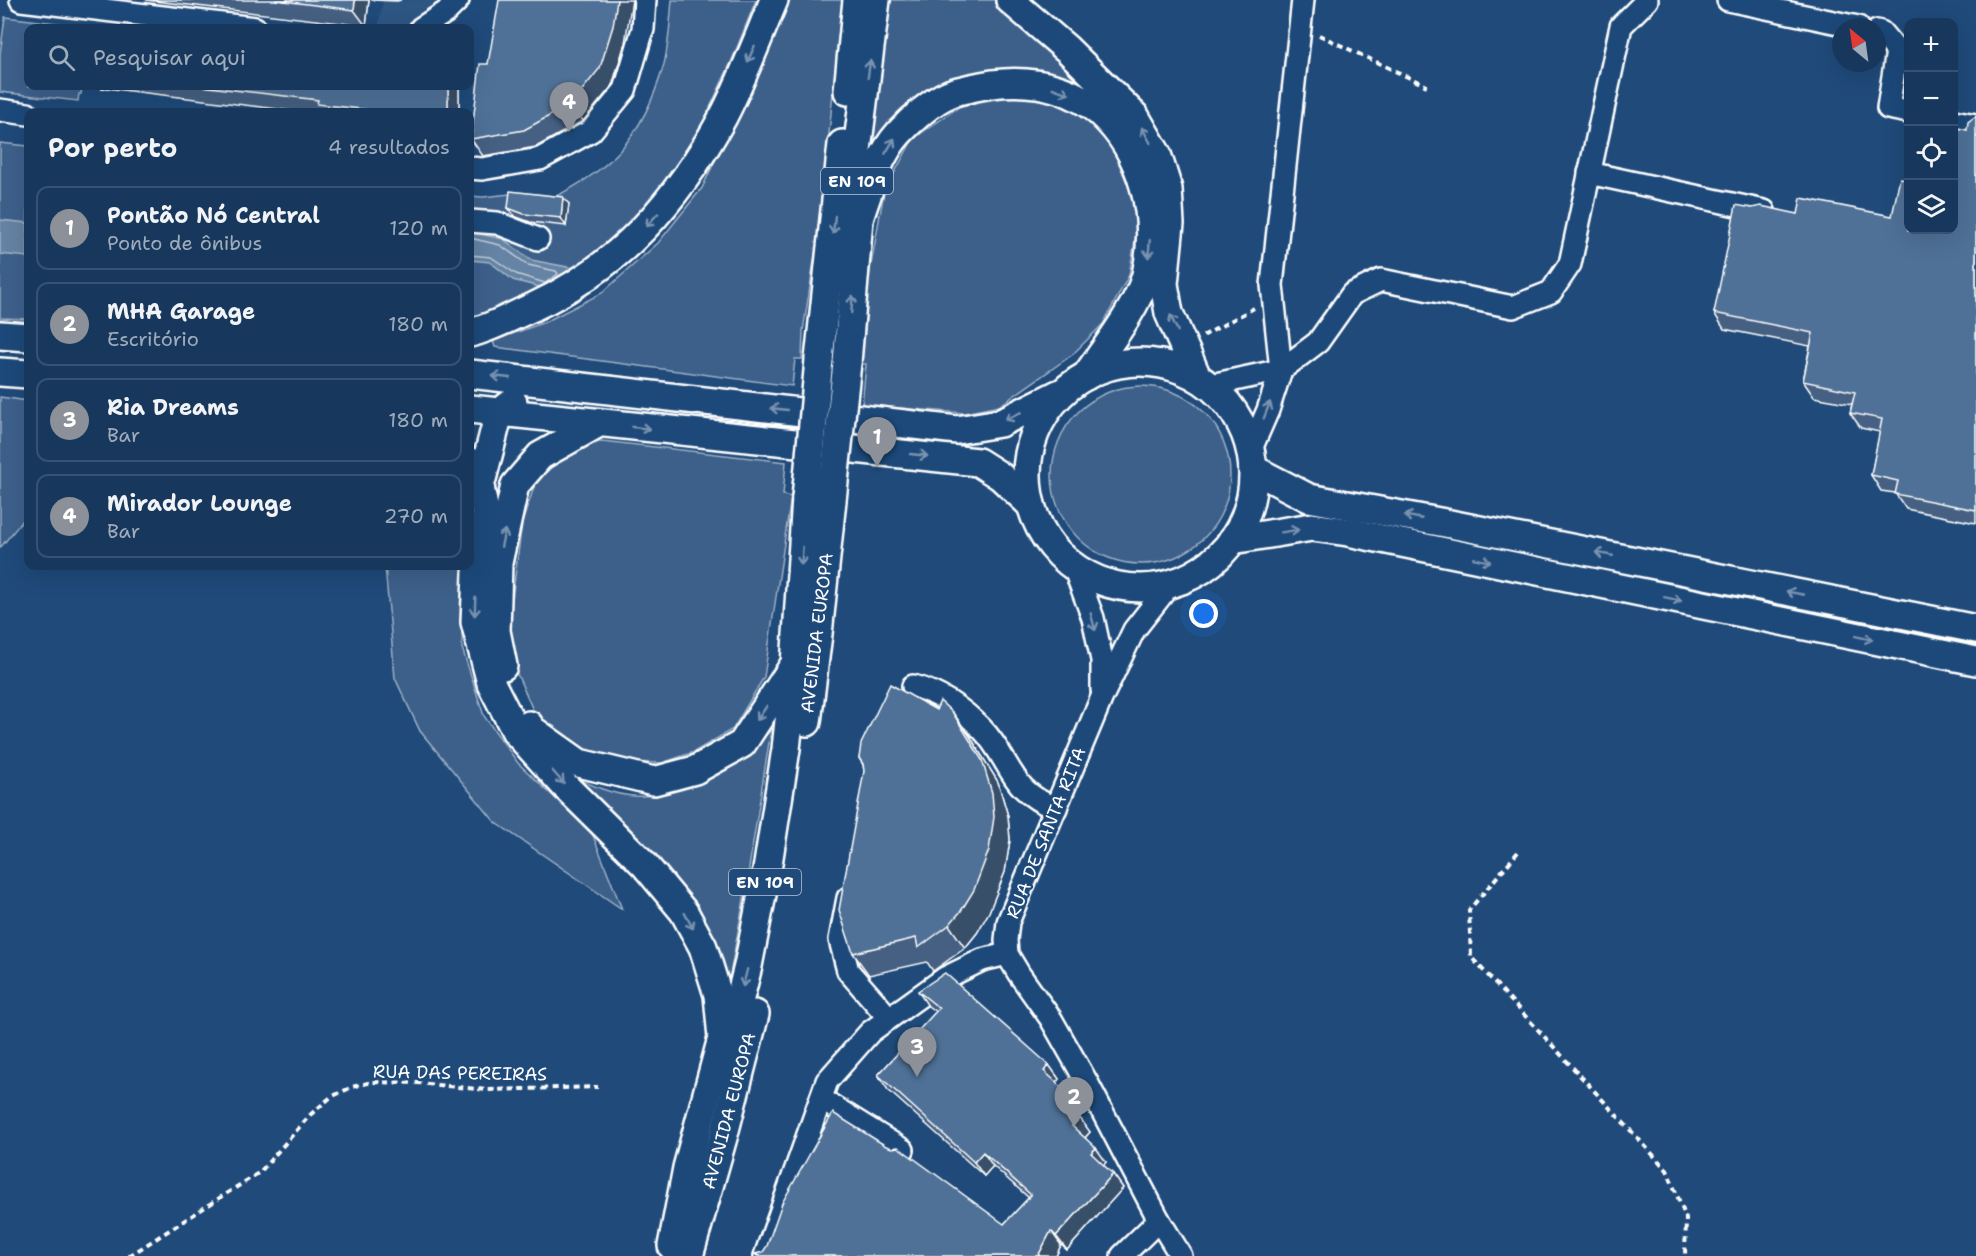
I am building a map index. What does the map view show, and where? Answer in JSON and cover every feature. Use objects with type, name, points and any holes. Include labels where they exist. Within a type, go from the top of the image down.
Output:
[{"type":"main road","points":[[474,332],[555,297],[614,258],[655,218],[689,174],[724,115],[774,0]]},
{"type":"main road","name":"AVENIDA EUROPA","points":[[676,1253],[724,1134],[766,968],[787,856],[803,749],[818,634],[819,360],[857,0]]},
{"type":"main road","name":"AVENIDA EUROPA","points":[[676,1253],[748,966],[768,864],[786,749],[795,665],[819,499],[847,363],[859,219],[856,158],[876,0]]},
{"type":"main road","points":[[1011,0],[1067,49],[1135,116],[1157,154],[1168,189],[1170,224],[1164,284],[1169,313],[1204,381]]},
{"type":"main road","points":[[474,374],[957,430],[1000,423],[1076,383],[1109,366],[1134,362],[1160,363],[1184,370],[1204,381],[1226,401],[1242,424],[1252,459],[1252,494],[1245,518],[1232,540],[1215,559],[1195,574],[1171,583],[1146,588],[1120,586],[1096,579],[1074,567],[1055,550],[1041,529],[1031,506],[1027,480],[1029,455],[1036,431],[1048,409],[1076,383],[1134,302],[1146,276],[1150,247],[1150,218],[1143,180],[1125,142],[1099,112],[1065,91],[1030,82],[992,83],[948,94],[919,114],[897,135],[876,170],[859,219]]},
{"type":"main road","points":[[0,335],[24,337]]},
{"type":"main road","points":[[0,372],[24,374]]},
{"type":"main road","points":[[575,387],[518,398],[499,413],[475,474],[486,517],[477,573],[475,622],[491,683],[516,732],[566,787],[645,865],[684,912],[703,947],[718,995],[722,1038],[687,1168],[676,1253]]},
{"type":"main road","points":[[474,410],[978,462],[1000,476],[1031,506]]},
{"type":"main road","points":[[597,424],[540,456],[515,485],[512,496],[498,563],[496,631],[507,688],[531,729],[579,763],[654,781],[695,770],[742,744],[795,665]]},
{"type":"main road","points":[[1252,459],[1309,498],[1976,629]]},
{"type":"main road","points":[[1232,540],[1312,527],[1348,532],[1976,661]]},
{"type":"street","points":[[21,0],[222,24]]},
{"type":"street","points":[[427,24],[446,12],[458,0]]},
{"type":"street","points":[[474,168],[540,159],[591,131],[625,90],[643,29],[645,0]]},
{"type":"street","points":[[1252,459],[1281,370],[1272,285],[1303,0]]},
{"type":"street","points":[[1204,381],[1281,370],[1318,342],[1353,294],[1381,280],[1513,307],[1551,292],[1570,264],[1621,26],[1647,0]]},
{"type":"street","points":[[1728,0],[1832,22]]},
{"type":"street","points":[[1886,38],[1897,51],[1888,108],[1904,111]]},
{"type":"street","points":[[0,110],[24,113]]},
{"type":"street","points":[[1958,122],[1976,125]]},
{"type":"street","points":[[1588,172],[1765,212]]},
{"type":"street","points":[[474,221],[497,223],[538,239]]},
{"type":"street","name":"RUA DE SANTA RITA","points":[[1074,567],[1100,649],[1102,697]]},
{"type":"street","name":"RUA DE SANTA RITA","points":[[1007,954],[1008,922],[1102,697],[1134,630],[1171,583]]},
{"type":"street","points":[[913,686],[927,690],[955,706],[984,730],[1015,779],[1039,802],[1056,808]]},
{"type":"street","points":[[850,883],[840,940],[848,971],[889,1018]]},
{"type":"street","points":[[765,1256],[824,1090],[870,1032],[945,978],[982,960],[1007,954],[1018,974],[1051,1019],[1159,1220],[1181,1256]]},
{"type":"street","points":[[824,1090],[903,1150]]},
{"type":"street","points":[[1122,1256],[1159,1220]]},
{"type":"path","points":[[1300,26],[1427,86]]},
{"type":"path","points":[[1197,340],[1260,305]]},
{"type":"path","points":[[1518,852],[1469,910],[1472,957],[1667,1170],[1686,1218],[1685,1256]]},
{"type":"path","name":"RUA DAS PEREIRAS","points":[[129,1256],[260,1172],[310,1115],[332,1097],[352,1087],[372,1082],[418,1083],[487,1090],[598,1087]]},
{"type":"shaded area","points":[[383,0],[474,0],[451,24],[379,24]]},
{"type":"shaded area","points":[[672,0],[756,0],[732,60],[689,153],[672,179],[608,250],[487,319],[474,317],[474,196],[519,193],[536,205],[561,194],[602,167],[619,152],[645,114],[664,64]]},
{"type":"shaded area","points":[[785,0],[842,0],[821,216],[803,331],[802,359],[795,359],[792,386],[495,347],[493,341],[545,322],[602,293],[658,243],[702,188],[744,99]]},
{"type":"shaded area","points":[[890,0],[998,0],[1102,96],[1044,74],[1015,69],[987,71],[935,88],[876,144],[873,144]]},
{"type":"shaded area","points":[[5,17],[65,24],[24,24],[24,90],[82,90],[78,101],[0,92],[0,54]]},
{"type":"shaded area","points":[[1008,91],[1049,99],[1082,116],[1112,147],[1132,195],[1137,229],[1129,275],[1103,324],[1072,355],[999,406],[964,413],[862,405],[866,364],[859,364],[868,282],[884,192],[913,139],[959,107]]},
{"type":"shaded area","points":[[0,143],[24,146],[24,319],[0,318]]},
{"type":"shaded area","points":[[1141,386],[1175,393],[1204,412],[1223,441],[1230,475],[1223,509],[1204,538],[1175,557],[1141,564],[1107,557],[1078,538],[1059,509],[1052,475],[1059,441],[1078,412],[1107,393]]},
{"type":"shaded area","points":[[0,397],[24,400],[24,519],[0,548]]},
{"type":"shaded area","points":[[602,441],[786,462],[783,495],[791,497],[764,677],[733,729],[694,752],[662,763],[622,762],[585,753],[556,737],[533,710],[514,667],[509,623],[522,523],[536,481],[567,454]]},
{"type":"shaded area","points":[[385,570],[466,570],[462,648],[484,716],[518,763],[592,833],[622,909],[495,822],[420,731],[395,678]]},
{"type":"shaded area","points":[[771,730],[728,985],[564,772],[598,787],[625,795],[648,796],[678,791],[707,780],[734,765]]},
{"type":"water","points":[[0,220],[24,223],[24,257],[0,254]]},
{"type":"water","points":[[474,233],[503,239],[531,260],[578,269],[547,289],[513,280],[490,262],[474,260]]},
{"type":"building","points":[[275,0],[355,0],[354,10]]},
{"type":"building","points":[[499,0],[617,0],[613,26],[600,68],[571,104],[524,130],[474,138],[474,114],[480,64],[488,64]]},
{"type":"building","points":[[234,90],[448,90],[448,108],[352,108],[317,104],[318,100]]},
{"type":"building","points":[[1976,116],[1976,510],[1895,494],[1898,481],[1871,475],[1882,419],[1850,413],[1855,392],[1803,381],[1813,333],[1714,313],[1736,205],[1752,208],[1761,206],[1798,214],[1801,198],[1892,216],[1900,178],[1904,179],[1904,234],[1958,234],[1958,128],[1967,130],[1968,122]]},
{"type":"building","points":[[510,191],[563,197],[561,218],[524,214],[508,208]]},
{"type":"building","points":[[890,684],[936,710],[940,701],[953,713],[982,760],[992,793],[994,817],[989,850],[974,890],[949,925],[918,948],[916,938],[853,953],[839,910],[864,771],[859,758],[861,744]]},
{"type":"building","points":[[945,973],[1049,1065],[1044,1071],[1066,1091],[1060,1099],[1080,1118],[1072,1126],[1096,1148],[1091,1153],[1113,1174],[1056,1236],[1051,1231],[1038,1256],[759,1256],[755,1254],[763,1252],[767,1246],[782,1203],[833,1113],[886,1146],[898,1147],[1004,1224],[1031,1195],[983,1152],[974,1162],[878,1075],[939,1008],[918,991]]},
{"type":"place","name":"Mirador Lounge","points":[[569,132]]},
{"type":"place","name":"Pontão Nó Central","points":[[877,467]]},
{"type":"place","name":"Ria Dreams","points":[[917,1077]]},
{"type":"place","name":"MHA Garage","points":[[1074,1127]]}]
